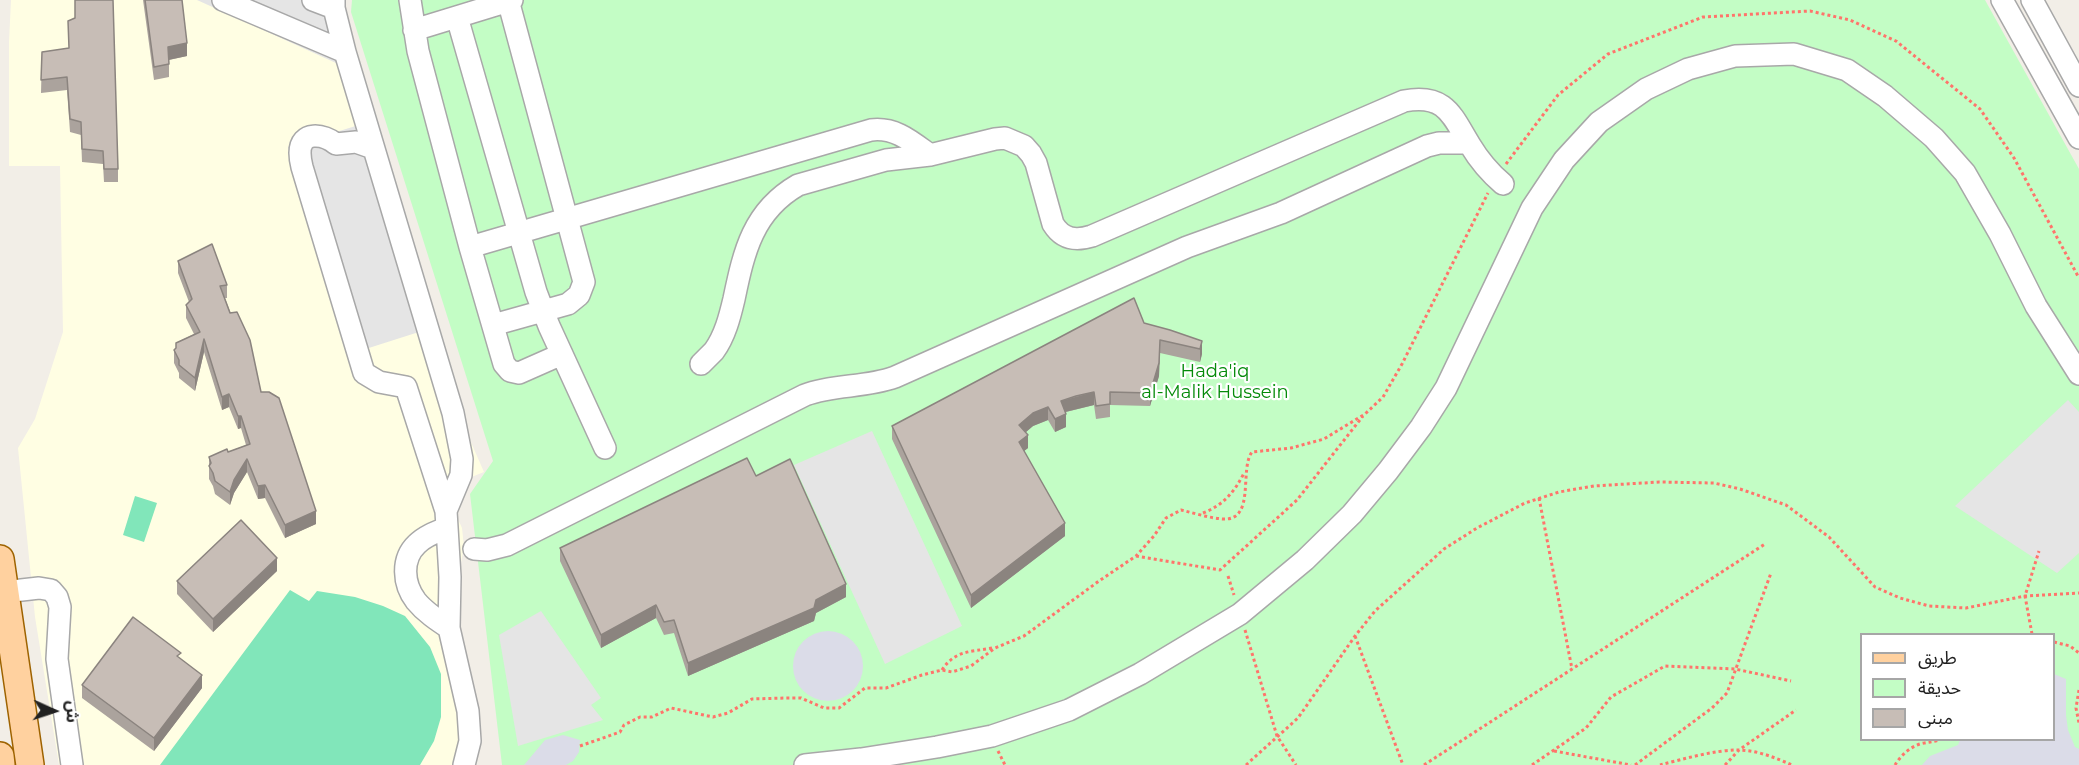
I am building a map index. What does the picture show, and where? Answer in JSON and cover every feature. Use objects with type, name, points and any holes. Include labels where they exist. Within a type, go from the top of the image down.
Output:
[{"type":"main road","points":[[0,559],[30,765]]},
{"type":"main road","points":[[0,756],[1,765]]},
{"type":"street","points":[[223,0],[345,52]]},
{"type":"street","points":[[314,0],[334,4],[345,52],[453,413],[462,459],[460,475],[446,520],[417,544],[408,558],[405,574],[409,591],[415,600],[423,609],[449,628]]},
{"type":"street","points":[[410,0],[414,30],[470,247],[504,364],[510,371],[523,371],[562,354]]},
{"type":"street","points":[[414,30],[510,0],[582,275],[582,289],[575,300],[493,325]]},
{"type":"street","points":[[2002,0],[2079,138]]},
{"type":"street","points":[[2032,0],[2079,86]]},
{"type":"street","points":[[457,17],[543,311],[605,448]]},
{"type":"street","points":[[805,765],[861,759],[992,736],[1069,710],[1140,674],[1240,614],[1305,560],[1352,514],[1421,427],[1446,388],[1532,208],[1564,160],[1599,122],[1646,89],[1688,69],[1735,56],[1794,54],[1847,70],[1885,96],[1935,138],[1965,173],[2000,234],[2036,306],[2079,374]]},
{"type":"street","points":[[701,364],[714,351],[726,326],[752,233],[766,210],[786,192],[811,180],[886,160],[930,155],[1005,138],[1024,146],[1036,163],[1053,224],[1063,236],[1077,240],[1092,236],[1404,101],[1415,99],[1426,100],[1446,109],[1454,116],[1468,143],[1500,181]]},
{"type":"street","points":[[470,247],[871,130],[894,132],[930,155]]},
{"type":"street","points":[[373,148],[356,142],[336,144],[328,138],[315,136],[306,139],[301,145],[300,153],[302,167],[364,373],[379,382],[406,387],[446,520],[450,577],[449,628],[468,711],[470,741],[464,765]]},
{"type":"street","points":[[474,549],[488,550],[507,545],[805,395],[829,388],[864,386],[895,377],[1178,251],[1281,213],[1426,146],[1468,143]]},
{"type":"street","points":[[4,592],[39,588],[51,590],[57,597],[60,607],[57,659],[72,765]]},
{"type":"path","points":[[1137,556],[1220,570],[1297,500],[1365,414],[1383,397],[1500,181],[1558,95],[1608,54],[1703,17],[1810,11],[1850,20],[1896,41],[1980,109],[2014,158],[2079,278]]},
{"type":"path","points":[[942,670],[948,660],[959,654],[995,648],[1024,636],[1137,556],[1166,518],[1180,510],[1224,519],[1236,515],[1240,512],[1245,500],[1247,458],[1252,452],[1291,448],[1324,439],[1365,414]]},
{"type":"path","points":[[1201,514],[1218,507],[1229,497],[1246,468]]},
{"type":"path","points":[[1245,765],[1298,718],[1375,611],[1444,549],[1477,528],[1525,503],[1559,492],[1594,486],[1659,482],[1714,483],[1740,489],[1786,505],[1829,537],[1875,587],[1900,598],[1929,606],[1966,608],[2025,596],[2079,593]]},
{"type":"path","points":[[1539,498],[1572,669]]},
{"type":"path","points":[[1424,765],[1765,544]]},
{"type":"path","points":[[2032,633],[2025,596],[2039,551]]},
{"type":"path","points":[[1554,752],[1633,765],[1712,708],[1727,693],[1771,573]]},
{"type":"path","points":[[1240,614],[1277,736],[1296,765]]},
{"type":"path","points":[[1355,636],[1402,765]]},
{"type":"path","points":[[2055,642],[2070,646],[2079,652]]},
{"type":"path","points":[[580,746],[620,732],[624,725],[640,717],[652,717],[671,708],[713,717],[728,713],[752,699],[801,698],[824,708],[839,708],[865,688],[886,688],[942,670],[952,672],[971,666],[995,648]]},
{"type":"path","points":[[1532,765],[1586,728],[1611,697],[1665,666],[1736,669],[1791,681]]},
{"type":"path","points":[[2079,690],[2076,708],[2079,723]]},
{"type":"path","points":[[1725,765],[1739,750],[1796,710]]},
{"type":"path","points":[[1895,765],[1900,757],[1921,741]]},
{"type":"path","points":[[1660,765],[1739,750],[1771,756],[1792,765]]},
{"type":"shaded area","points":[[11,0],[346,0],[346,13],[470,440],[484,472],[454,484],[452,506],[462,528],[464,547],[455,594],[472,765],[59,765],[35,617],[18,448],[35,419],[63,332],[60,166],[9,166]]},
{"type":"shaded area","points":[[197,0],[331,0],[336,63]]},
{"type":"shaded area","points":[[362,124],[422,331],[350,354],[288,147]]},
{"type":"shaded area","points":[[2068,400],[2079,412],[2079,553],[2057,573],[1955,506]]},
{"type":"shaded area","points":[[872,431],[962,626],[885,664],[794,465]]},
{"type":"shaded area","points":[[541,611],[601,698],[591,705],[603,720],[518,746],[499,635]]},
{"type":"shaded area","points":[[828,631],[841,634],[853,641],[860,653],[863,666],[860,679],[853,691],[841,698],[828,701],[815,698],[803,691],[796,679],[793,666],[796,653],[803,641],[815,634]]},
{"type":"shaded area","points":[[2055,674],[2066,679],[2068,730],[2075,747],[2079,749],[2079,765],[1922,765],[1930,756],[1958,745],[1960,741],[2055,741]]},
{"type":"shaded area","points":[[563,735],[580,740],[579,752],[573,761],[566,765],[524,765],[545,740]]},
{"type":"green space","name":"Hada'iq al-Malik Hussein","points":[[352,0],[1985,0],[2079,169],[2079,765],[502,765],[470,494],[493,461],[351,12]]},
{"type":"green space","points":[[135,496],[157,503],[144,542],[123,535]]},
{"type":"green space","points":[[290,590],[309,601],[317,591],[355,597],[383,606],[405,616],[430,647],[441,674],[441,717],[434,741],[420,765],[160,765]]},
{"type":"building","points":[[75,0],[113,0],[118,169],[104,169],[103,151],[82,149],[81,122],[70,119],[67,77],[41,80],[42,52],[69,48],[68,21],[75,18]]},
{"type":"building","points":[[145,0],[182,0],[187,43],[168,47],[169,64],[154,67]]},
{"type":"building","points":[[212,244],[227,285],[220,286],[230,313],[237,312],[250,340],[261,392],[269,392],[279,398],[316,511],[285,525],[265,485],[258,486],[247,459],[234,480],[230,492],[215,481],[209,466],[211,463],[209,457],[227,449],[228,452],[250,444],[241,416],[238,416],[229,394],[222,397],[204,339],[195,378],[179,365],[174,350],[176,343],[200,332],[186,305],[192,299],[178,261]]},
{"type":"building","points":[[1134,298],[1144,323],[1202,341],[1200,349],[1160,340],[1159,363],[1150,393],[1110,392],[1110,404],[1096,406],[1094,392],[1076,396],[1061,401],[1066,414],[1055,419],[1048,407],[1033,413],[1019,425],[1028,435],[1019,442],[1065,523],[971,595],[892,426]]},
{"type":"building","points":[[747,458],[756,476],[790,459],[846,584],[816,600],[814,608],[688,663],[674,620],[664,622],[656,605],[601,635],[560,548]]},
{"type":"building","points":[[241,520],[277,558],[213,619],[177,581]]},
{"type":"building","points":[[133,617],[181,653],[177,656],[202,675],[154,738],[82,685]]}]
